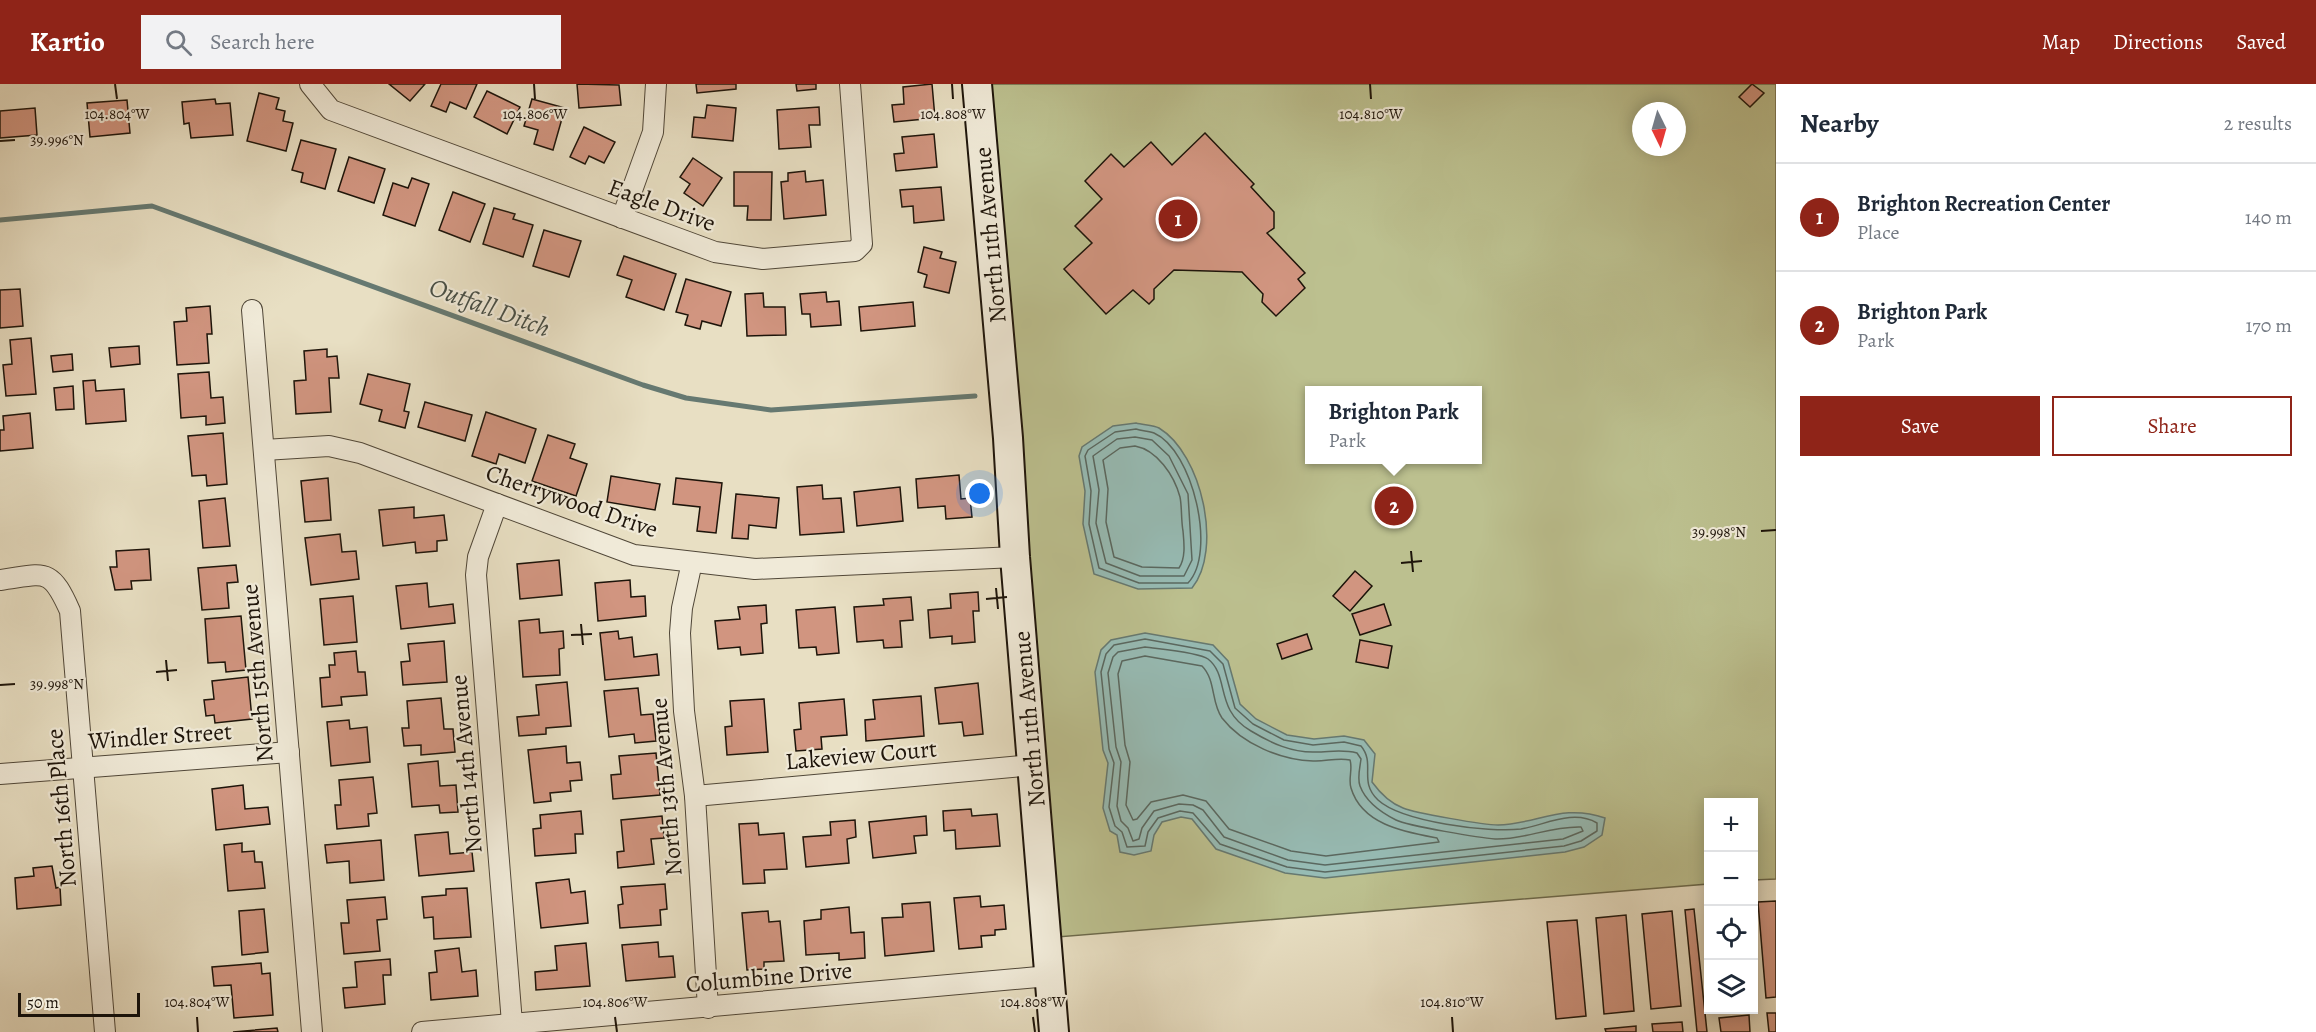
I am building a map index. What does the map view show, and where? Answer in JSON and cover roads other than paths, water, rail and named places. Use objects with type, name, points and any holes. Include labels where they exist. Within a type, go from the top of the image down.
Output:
[{"type":"street","name":"Eagle Drive","points":[[310,84],[331,110],[715,252],[746,258],[784,258],[859,248],[862,231],[850,84]]},
{"type":"street","points":[[622,218],[653,132],[656,84]]},
{"type":"street","name":"North 11th Avenue","points":[[976,84],[1008,438],[1015,557],[1054,1032]]},
{"type":"street","name":"North 15th Avenue","points":[[252,310],[312,1032]]},
{"type":"street","name":"Cherrywood Drive","points":[[264,450],[312,446],[342,448],[634,555],[755,569],[1015,557]]},
{"type":"street","name":"North 14th Avenue","points":[[497,504],[478,557],[476,575],[512,1023]]},
{"type":"street","name":"North 13th Avenue","points":[[692,562],[682,608],[680,633],[684,711],[695,796],[708,1008]]},
{"type":"street","name":"North 16th Place","points":[[0,580],[41,574],[57,583],[70,611],[105,1032]]},
{"type":"street","name":"Windler Street","points":[[0,774],[289,752]]},
{"type":"street","name":"Lakeview Court","points":[[695,796],[1033,765]]},
{"type":"street","name":"Columbine Drive","points":[[422,1032],[1048,976]]},
{"type":"water","points":[[1136,423],[1159,428],[1174,441],[1187,459],[1197,480],[1207,528],[1206,551],[1201,571],[1192,588],[1138,589],[1094,574],[1083,524],[1085,491],[1079,456],[1082,447],[1113,426]]},
{"type":"water","points":[[1145,633],[1213,645],[1228,661],[1240,704],[1256,719],[1287,735],[1314,739],[1344,736],[1364,740],[1375,754],[1372,782],[1386,797],[1403,808],[1498,825],[1563,813],[1590,814],[1605,818],[1602,835],[1584,847],[1565,852],[1325,878],[1285,873],[1216,849],[1192,819],[1181,817],[1162,822],[1154,835],[1151,851],[1134,855],[1120,852],[1117,835],[1110,831],[1103,808],[1108,763],[1103,750],[1095,672],[1101,650],[1111,640]]},
{"type":"waterway","name":"Outfall Ditch","points":[[0,220],[152,206],[643,385],[686,398],[771,410],[975,396]]},
{"type":"place","name":"Brighton Recreation Center","points":[[1178,219]]},
{"type":"place","name":"Brighton Park","points":[[1394,506]]}]
